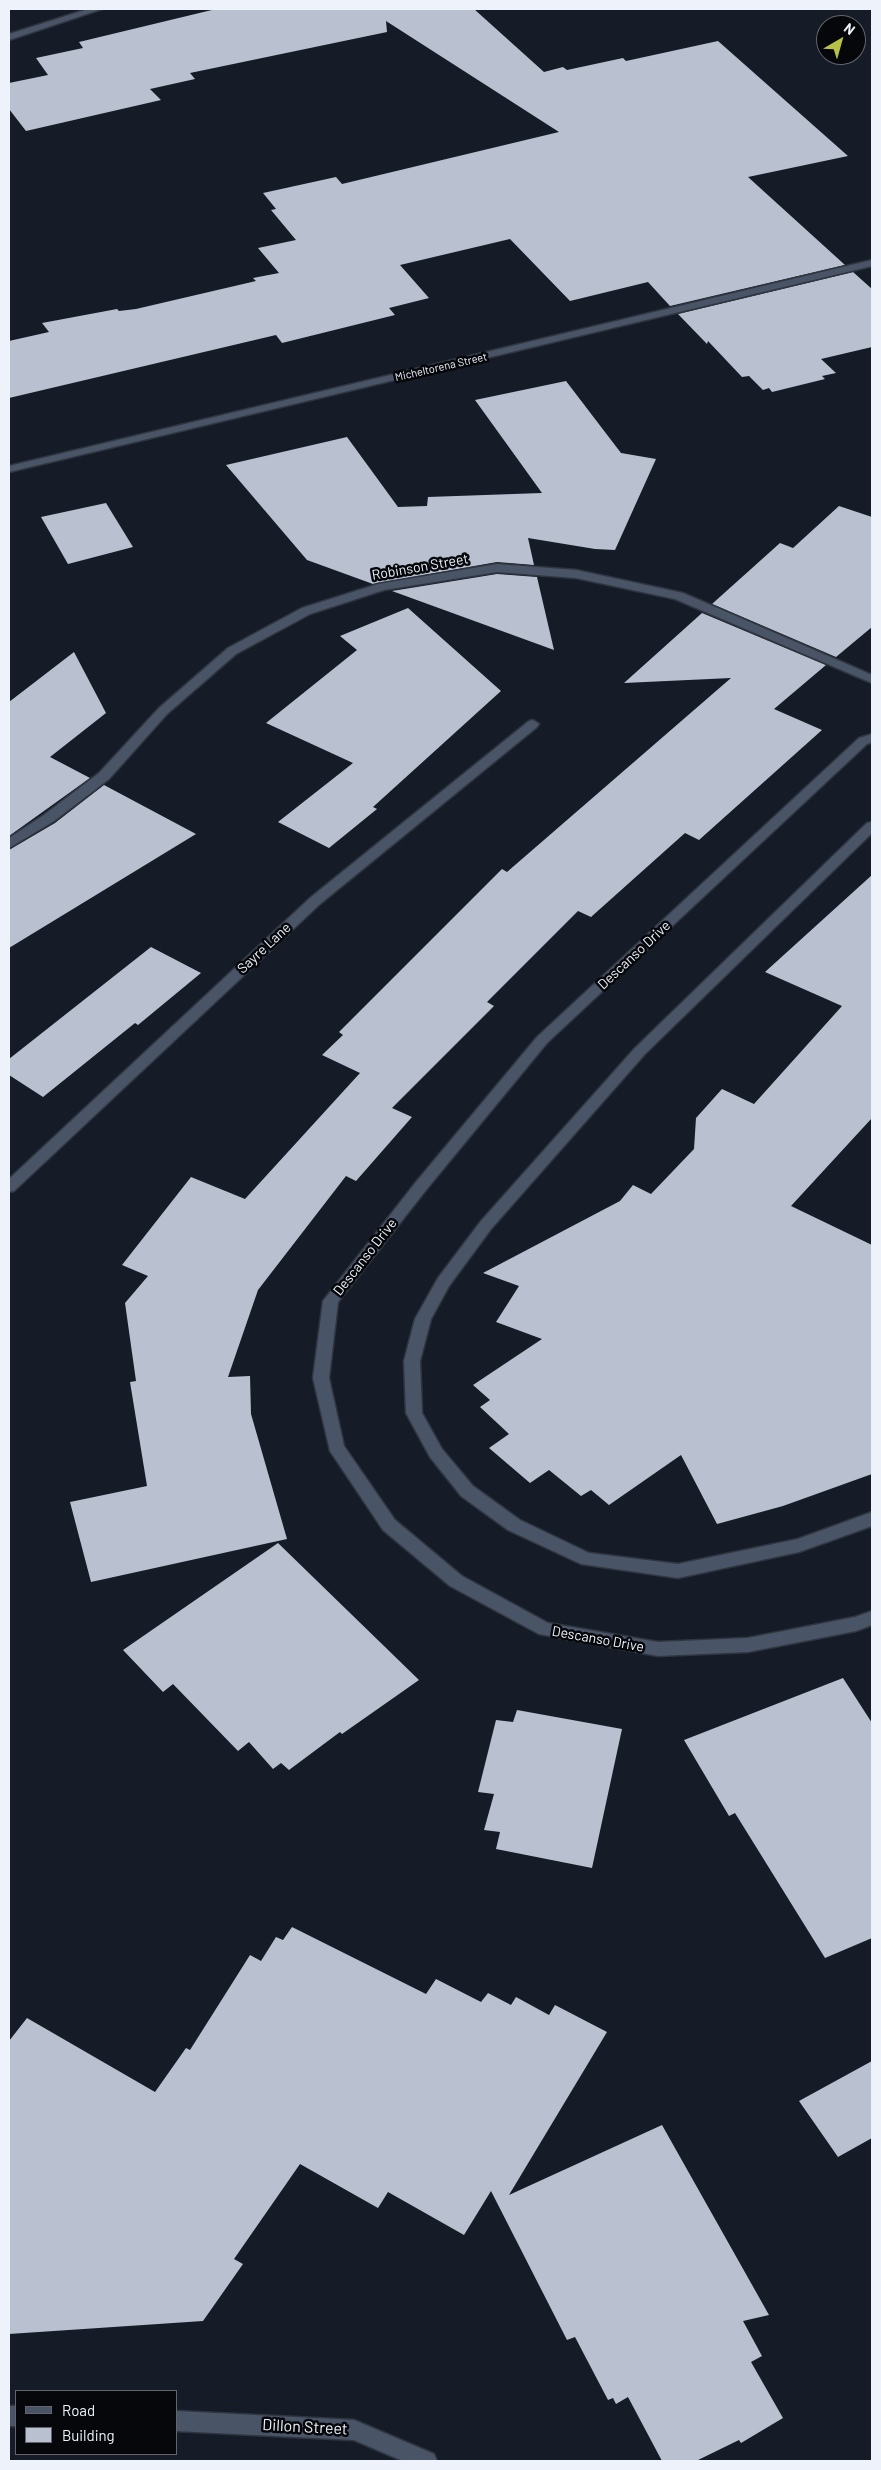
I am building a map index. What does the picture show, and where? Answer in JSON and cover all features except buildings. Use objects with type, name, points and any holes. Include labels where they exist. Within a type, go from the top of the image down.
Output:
[{"type":"street","points":[[9,37],[97,9]]},
{"type":"street","name":"Micheltorena Street","points":[[9,470],[872,263]]},
{"type":"street","name":"Robinson Street","points":[[9,844],[49,818],[104,776],[163,711],[232,651],[306,611],[382,587],[497,568],[576,574],[679,596],[872,679]]},
{"type":"street","name":"Sayre Lane","points":[[9,1187],[315,901],[533,724]]},
{"type":"street","name":"Descanso Drive","points":[[872,738],[863,742],[542,1040],[421,1186],[331,1301],[321,1378],[336,1446],[389,1525],[456,1582],[544,1629],[658,1649],[748,1645],[856,1624],[872,1618]]},
{"type":"street","points":[[872,826],[640,1051],[486,1225],[443,1282],[423,1319],[412,1361],[414,1413],[436,1453],[467,1491],[514,1525],[587,1559],[678,1571],[799,1545],[872,1519]]},
{"type":"street","name":"Dillon Street","points":[[178,2421],[354,2430],[428,2461]]}]
